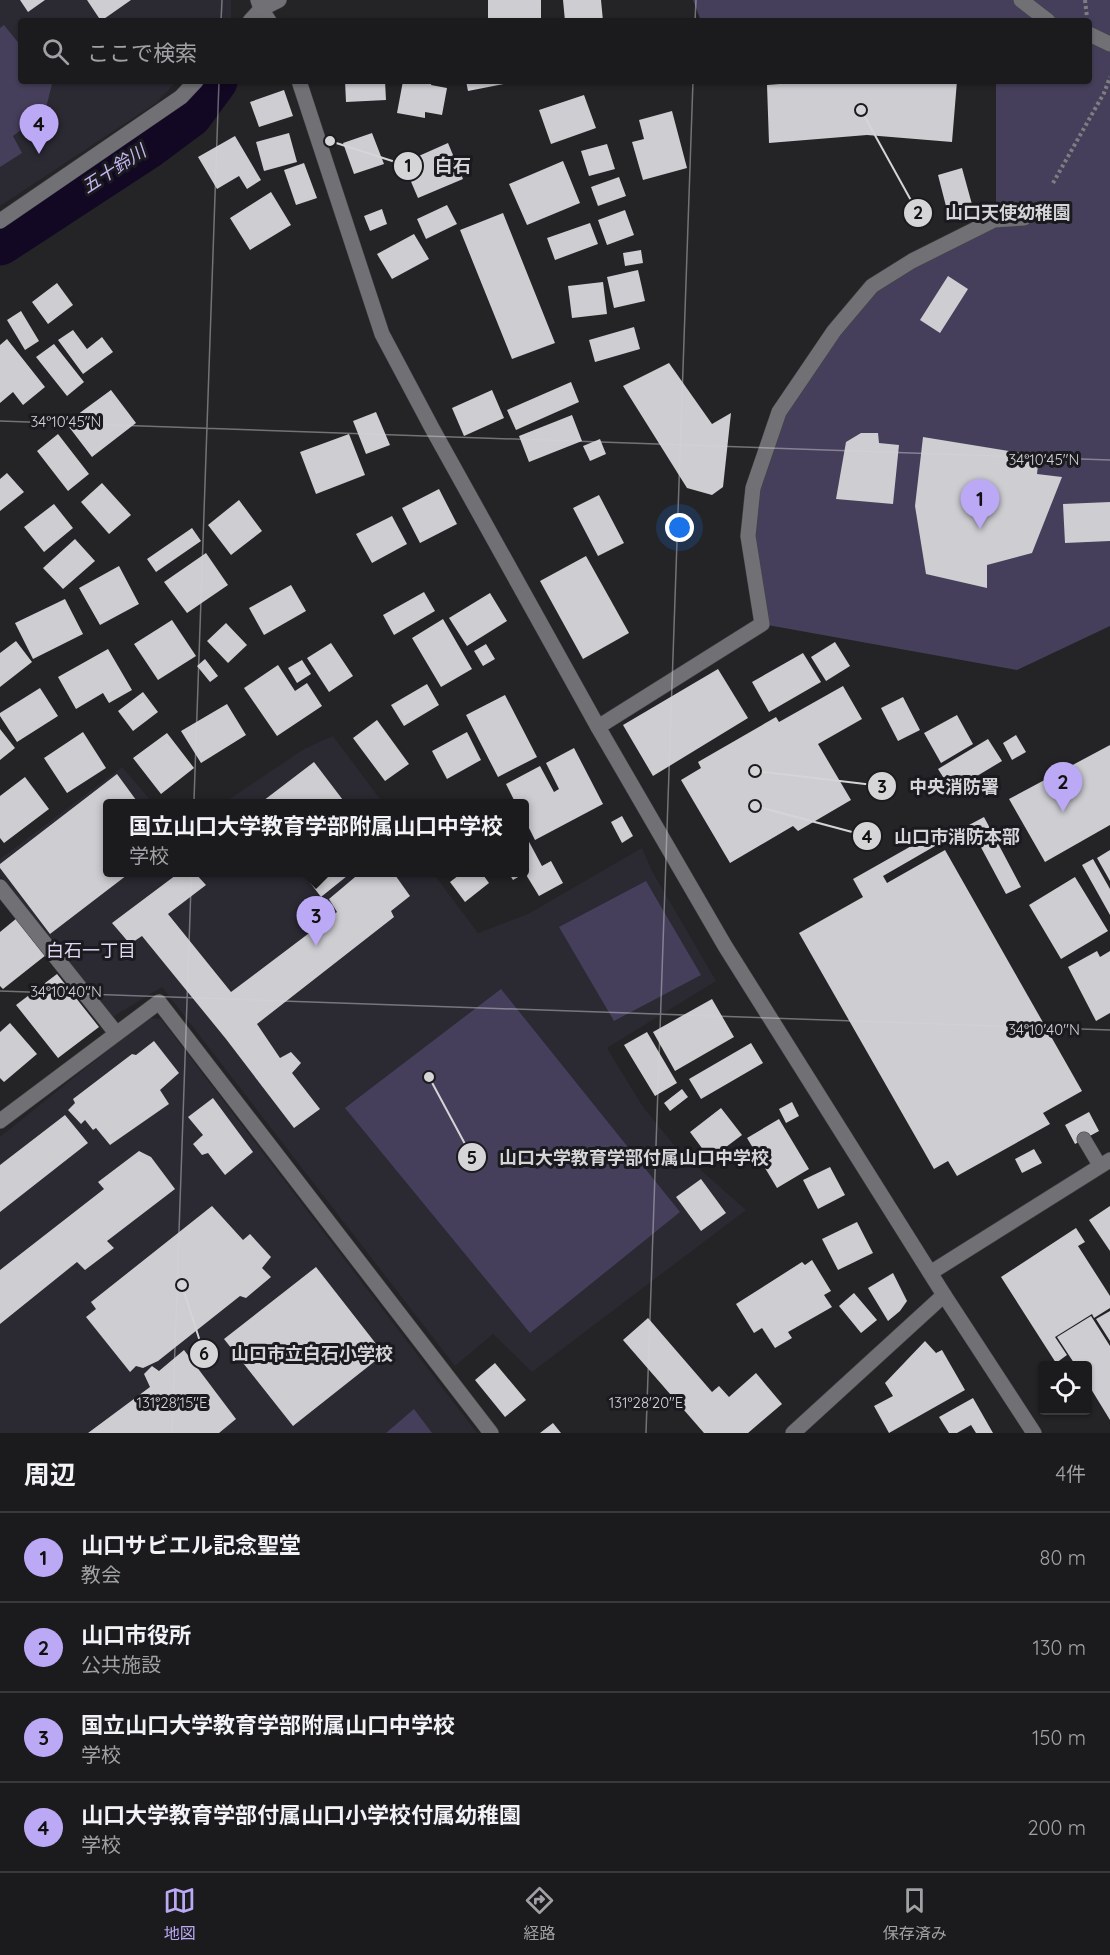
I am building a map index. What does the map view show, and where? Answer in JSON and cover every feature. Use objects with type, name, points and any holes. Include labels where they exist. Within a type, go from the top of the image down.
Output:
[{"type":"street","points":[[262,10],[279,0]]},
{"type":"street","points":[[1021,0],[1044,18]]},
{"type":"street","points":[[1092,35],[1110,44]]},
{"type":"street","points":[[0,221],[181,97],[193,84]]},
{"type":"street","points":[[300,84],[382,334],[433,430],[598,727],[725,946],[930,1273],[1034,1433]]},
{"type":"street","points":[[598,727],[762,624],[748,536],[753,488],[779,412],[849,313],[872,286],[912,261],[994,220],[1024,218]]},
{"type":"street","points":[[0,887],[116,1033]]},
{"type":"street","points":[[0,1121],[159,1002],[491,1433]]},
{"type":"street","points":[[930,1273],[1105,1163]]},
{"type":"street","points":[[793,1433],[944,1295]]},
{"type":"lane","points":[[1084,1139],[1105,1163]]},
{"type":"path","points":[[1085,0],[1088,18]]},
{"type":"path","points":[[1053,183],[1104,93],[1110,77]]},
{"type":"shaded area","points":[[0,0],[231,0],[231,18],[18,18],[18,84],[174,84],[156,103],[0,206]]},
{"type":"shaded area","points":[[693,0],[1110,0],[1110,626],[1017,670],[762,624],[748,536],[779,412],[872,286],[996,217],[996,84],[1092,84],[1092,18],[700,18]]},
{"type":"shaded area","points":[[4,25],[18,42],[18,84],[52,84],[45,112],[13,136],[22,153],[0,167],[0,28]]},
{"type":"shaded area","points":[[333,736],[380,799],[229,799],[304,749]]},
{"type":"shaded area","points":[[122,767],[150,799],[103,799],[103,877],[436,877],[478,933],[528,914],[642,848],[652,871],[716,981],[607,1048],[643,1107],[678,1150],[746,1210],[532,1372],[493,1334],[455,1366],[162,987],[111,1018],[0,876],[0,859]]},
{"type":"shaded area","points":[[646,881],[701,975],[614,1021],[559,927]]},
{"type":"shaded area","points":[[501,989],[680,1212],[530,1333],[345,1108]]},
{"type":"shaded area","points":[[148,1018],[161,1019],[477,1433],[0,1433],[0,1137]]},
{"type":"shaded area","points":[[414,1409],[432,1433],[386,1433]]},
{"type":"building","points":[[20,0],[45,0],[28,12]]},
{"type":"building","points":[[87,0],[131,0],[105,18],[99,18]]},
{"type":"building","points":[[488,0],[541,0],[541,18],[488,18]]},
{"type":"building","points":[[563,0],[601,0],[603,18],[565,18]]},
{"type":"building","points":[[345,84],[385,84],[386,100],[346,102]]},
{"type":"building","points":[[402,84],[431,84],[447,88],[442,115],[425,112],[425,118],[397,113]]},
{"type":"building","points":[[467,84],[504,84],[468,91]]},
{"type":"building","points":[[957,84],[952,142],[867,135],[769,143],[767,85]]},
{"type":"building","points":[[284,90],[293,116],[259,127],[250,102]]},
{"type":"building","points":[[584,95],[596,128],[551,144],[539,110]]},
{"type":"building","points":[[672,111],[687,168],[643,180],[632,142],[644,139],[639,120]]},
{"type":"building","points":[[289,133],[297,162],[264,171],[256,142]]},
{"type":"building","points":[[372,133],[384,164],[354,174],[343,143]]},
{"type":"building","points":[[235,136],[261,180],[247,189],[239,176],[217,189],[198,157]]},
{"type":"building","points":[[448,143],[463,179],[418,198],[403,163]]},
{"type":"building","points":[[607,144],[615,169],[589,176],[581,151]]},
{"type":"building","points":[[563,161],[580,203],[527,225],[509,184]]},
{"type":"building","points":[[304,163],[317,198],[296,205],[284,170]]},
{"type":"building","points":[[962,168],[973,208],[948,214],[938,175]]},
{"type":"building","points":[[619,177],[626,196],[598,206],[591,187]]},
{"type":"building","points":[[271,192],[291,225],[250,250],[230,218]]},
{"type":"building","points":[[447,205],[457,224],[426,239],[417,219]]},
{"type":"building","points":[[382,209],[387,224],[370,231],[364,216]]},
{"type":"building","points":[[625,210],[634,235],[607,245],[598,220]]},
{"type":"building","points":[[503,213],[555,343],[512,359],[460,230]]},
{"type":"building","points":[[590,223],[598,244],[555,260],[547,238]]},
{"type":"building","points":[[414,234],[429,259],[392,279],[377,254]]},
{"type":"building","points":[[641,250],[643,263],[625,266],[623,253]]},
{"type":"building","points":[[638,270],[645,301],[614,308],[607,277]]},
{"type":"building","points":[[948,276],[968,289],[940,333],[920,320]]},
{"type":"building","points":[[603,282],[607,314],[572,318],[568,286]]},
{"type":"building","points":[[57,283],[73,305],[48,324],[32,302]]},
{"type":"building","points":[[21,311],[39,341],[25,350],[7,320]]},
{"type":"building","points":[[634,327],[640,349],[595,362],[589,340]]},
{"type":"building","points":[[73,330],[87,349],[102,337],[113,352],[83,374],[58,340]]},
{"type":"building","points":[[7,339],[45,387],[23,405],[13,392],[0,403],[0,345]]},
{"type":"building","points":[[54,344],[84,382],[67,396],[36,357]]},
{"type":"building","points":[[669,363],[712,424],[731,413],[723,487],[712,495],[687,488],[623,386]]},
{"type":"building","points":[[571,382],[579,402],[516,430],[507,410]]},
{"type":"building","points":[[111,390],[136,423],[92,457],[66,423]]},
{"type":"building","points":[[492,390],[504,418],[464,436],[452,408]]},
{"type":"building","points":[[376,412],[390,445],[366,454],[353,421]]},
{"type":"building","points":[[572,415],[582,441],[529,462],[519,436]]},
{"type":"building","points":[[861,433],[878,433],[879,443],[899,445],[893,504],[836,499],[846,442]]},
{"type":"building","points":[[58,434],[89,474],[68,491],[37,451]]},
{"type":"building","points":[[349,434],[365,475],[316,494],[300,452]]},
{"type":"building","points":[[923,437],[1039,456],[1037,474],[1062,477],[1032,553],[987,565],[987,588],[926,574],[915,506]]},
{"type":"building","points":[[600,439],[606,454],[590,461],[583,446]]},
{"type":"building","points":[[7,473],[24,492],[0,511],[0,479]]},
{"type":"building","points":[[102,483],[131,515],[109,534],[81,502]]},
{"type":"building","points":[[439,489],[457,524],[420,543],[402,508]]},
{"type":"building","points":[[599,495],[624,543],[598,556],[573,508]]},
{"type":"building","points":[[239,500],[262,531],[231,555],[208,525]]},
{"type":"building","points":[[1110,502],[1110,541],[1065,543],[1063,504]]},
{"type":"building","points":[[54,504],[73,528],[44,552],[24,527]]},
{"type":"building","points":[[392,516],[407,544],[372,563],[356,534]]},
{"type":"building","points":[[192,528],[201,541],[156,572],[147,559]]},
{"type":"building","points":[[75,539],[95,561],[63,589],[43,568]]},
{"type":"building","points":[[206,553],[228,585],[187,613],[164,582]]},
{"type":"building","points":[[586,556],[629,633],[583,659],[540,581]]},
{"type":"building","points":[[119,566],[139,604],[100,625],[79,588]]},
{"type":"building","points":[[291,585],[306,611],[264,635],[249,608]]},
{"type":"building","points":[[424,592],[435,611],[394,635],[383,615]]},
{"type":"building","points":[[490,593],[507,621],[467,646],[449,618]]},
{"type":"building","points":[[65,599],[83,634],[33,659],[15,623]]},
{"type":"building","points":[[443,619],[472,669],[441,687],[412,638]]},
{"type":"building","points":[[172,620],[196,656],[158,680],[134,644]]},
{"type":"building","points":[[226,623],[247,645],[228,663],[207,641]]},
{"type":"building","points":[[16,641],[32,662],[0,687],[0,653]]},
{"type":"building","points":[[835,642],[850,666],[826,681],[811,657]]},
{"type":"building","points":[[331,643],[353,676],[329,692],[307,658]]},
{"type":"building","points":[[486,644],[495,659],[483,666],[474,651]]},
{"type":"building","points":[[108,649],[132,690],[109,703],[103,693],[76,709],[58,677]]},
{"type":"building","points":[[803,653],[821,682],[769,712],[752,682]]},
{"type":"building","points":[[205,659],[218,676],[210,682],[197,666]]},
{"type":"building","points":[[302,660],[311,674],[297,683],[288,668]]},
{"type":"building","points":[[278,665],[295,691],[307,683],[322,706],[277,736],[244,688]]},
{"type":"building","points":[[718,669],[748,718],[653,776],[623,725]]},
{"type":"building","points":[[427,684],[439,705],[404,726],[391,705]]},
{"type":"building","points":[[843,686],[862,719],[818,744],[851,800],[798,831],[793,826],[730,863],[681,780],[701,768],[698,762],[776,717],[779,722]]},
{"type":"building","points":[[40,688],[58,716],[17,742],[0,713]]},
{"type":"building","points":[[143,692],[158,712],[133,731],[118,711]]},
{"type":"building","points":[[505,695],[537,757],[498,777],[466,715]]},
{"type":"building","points":[[903,697],[920,730],[898,741],[881,708]]},
{"type":"building","points":[[227,704],[246,735],[201,763],[181,731]]},
{"type":"building","points":[[957,715],[973,744],[941,763],[924,733]]},
{"type":"building","points":[[377,720],[409,764],[385,781],[353,738]]},
{"type":"building","points":[[0,729],[15,748],[0,760]]},
{"type":"building","points":[[83,732],[106,768],[67,793],[44,758]]},
{"type":"building","points":[[467,732],[481,760],[447,779],[432,751]]},
{"type":"building","points":[[167,733],[194,768],[161,794],[133,758]]},
{"type":"building","points":[[1016,735],[1026,752],[1012,760],[1003,743]]},
{"type":"building","points":[[988,739],[1002,761],[952,791],[938,769]]},
{"type":"building","points":[[1110,745],[1110,825],[1045,862],[1009,799]]},
{"type":"building","points":[[574,748],[603,804],[535,840],[529,828],[529,799],[514,799],[506,784],[540,766],[554,792],[559,789],[546,763]]},
{"type":"building","points":[[314,762],[342,799],[266,799]]},
{"type":"building","points":[[117,774],[135,799],[103,799],[103,877],[124,877],[50,934],[0,868],[0,864]]},
{"type":"building","points":[[25,777],[49,809],[4,843],[0,838],[0,796]]},
{"type":"building","points":[[622,816],[633,836],[622,843],[611,822]]},
{"type":"building","points":[[984,817],[1021,887],[1006,894],[969,825]]},
{"type":"building","points":[[929,836],[935,846],[883,876],[887,883],[945,850],[1082,1091],[1043,1113],[1050,1124],[957,1176],[948,1161],[934,1169],[799,933],[863,897],[853,879]]},
{"type":"building","points":[[529,842],[542,866],[551,861],[563,883],[539,896],[527,877]]},
{"type":"building","points":[[1110,850],[1110,881],[1097,858]]},
{"type":"building","points":[[1093,859],[1110,889],[1110,915],[1082,865]]},
{"type":"building","points":[[173,877],[199,877],[206,885],[168,914],[231,992],[337,912],[329,899],[355,877],[397,877],[410,896],[391,911],[394,917],[257,1024],[280,1058],[291,1052],[301,1063],[292,1073],[320,1109],[294,1128],[226,1039],[142,936],[130,944],[112,923]]},
{"type":"building","points":[[306,877],[346,877],[321,897]]},
{"type":"building","points":[[456,877],[485,877],[489,883],[465,902],[450,882]]},
{"type":"building","points":[[1075,877],[1108,931],[1061,959],[1029,905]]},
{"type":"building","points":[[17,918],[46,955],[3,989],[0,986],[0,932]]},
{"type":"building","points":[[1097,951],[1100,957],[1110,951],[1110,1013],[1096,1021],[1068,967]]},
{"type":"building","points":[[57,974],[99,1027],[58,1058],[16,1005]]},
{"type":"building","points":[[712,999],[734,1037],[675,1071],[653,1032]]},
{"type":"building","points":[[10,1023],[37,1054],[4,1082],[0,1078],[0,1032]]},
{"type":"building","points":[[647,1032],[677,1083],[655,1096],[624,1045]]},
{"type":"building","points":[[154,1041],[179,1073],[160,1090],[169,1104],[110,1145],[96,1128],[93,1130],[85,1120],[81,1124],[68,1110],[75,1103],[73,1099],[132,1054],[136,1055]]},
{"type":"building","points":[[751,1043],[763,1063],[701,1099],[689,1079]]},
{"type":"building","points":[[682,1089],[688,1097],[670,1111],[664,1103]]},
{"type":"building","points":[[213,1098],[253,1152],[225,1175],[208,1153],[202,1155],[193,1144],[203,1135],[188,1117]]},
{"type":"building","points":[[792,1102],[799,1116],[786,1123],[779,1109]]},
{"type":"building","points":[[721,1108],[742,1135],[710,1159],[690,1132]]},
{"type":"building","points":[[1089,1112],[1099,1131],[1075,1144],[1065,1125]]},
{"type":"building","points":[[65,1115],[88,1143],[0,1212],[0,1165]]},
{"type":"building","points":[[779,1119],[809,1169],[777,1188],[747,1138]]},
{"type":"building","points":[[1034,1149],[1042,1163],[1022,1173],[1015,1159]]},
{"type":"building","points":[[139,1151],[151,1157],[175,1189],[107,1241],[114,1248],[85,1270],[77,1262],[0,1324],[0,1270],[104,1189],[98,1182]]},
{"type":"building","points":[[830,1167],[845,1195],[818,1209],[803,1180]]},
{"type":"building","points":[[701,1179],[726,1213],[701,1231],[676,1197]]},
{"type":"building","points":[[212,1206],[243,1240],[250,1234],[271,1257],[262,1268],[271,1277],[246,1298],[240,1296],[158,1361],[143,1368],[136,1366],[130,1372],[86,1317],[96,1309],[91,1302]]},
{"type":"building","points":[[1110,1206],[1110,1251],[1089,1220]]},
{"type":"building","points":[[857,1222],[873,1253],[838,1270],[822,1239]]},
{"type":"building","points":[[1076,1228],[1085,1242],[1078,1246],[1110,1296],[1110,1308],[1094,1318],[1092,1314],[1055,1337],[1067,1355],[1055,1361],[1001,1277]]},
{"type":"building","points":[[812,1260],[831,1291],[824,1295],[832,1307],[788,1332],[792,1338],[775,1348],[762,1328],[754,1333],[736,1304],[802,1262],[805,1265]]},
{"type":"building","points":[[316,1267],[384,1354],[293,1426],[224,1339]]},
{"type":"building","points":[[893,1273],[907,1301],[900,1311],[888,1321],[868,1288]]},
{"type":"building","points":[[854,1293],[877,1320],[861,1333],[839,1306]]},
{"type":"building","points":[[1110,1311],[1110,1341],[1096,1319]]},
{"type":"building","points":[[1091,1316],[1110,1346],[1110,1420],[1092,1391],[1092,1361],[1073,1361],[1057,1337]]},
{"type":"building","points":[[648,1318],[712,1392],[719,1386],[729,1397],[756,1373],[782,1404],[748,1433],[704,1433],[623,1340]]},
{"type":"building","points":[[925,1341],[936,1353],[942,1350],[965,1390],[889,1433],[874,1406],[893,1396],[885,1383]]},
{"type":"building","points":[[184,1350],[236,1419],[219,1433],[88,1433],[150,1387],[144,1374],[152,1366],[159,1371]]},
{"type":"building","points":[[495,1363],[526,1400],[505,1417],[475,1380]]},
{"type":"building","points":[[973,1398],[993,1433],[976,1433],[971,1425],[957,1433],[949,1433],[939,1417]]},
{"type":"building","points":[[553,1423],[561,1433],[540,1433]]},
{"type":"waterway","name":"五十鈴川","points":[[0,243],[147,147],[190,115],[213,84]]},
{"type":"place","name":"山口天使幼稚園","points":[[861,110]]},
{"type":"place","name":"白石","points":[[330,141]]},
{"type":"place","name":"山口大学教育学部付属山口小学校付属幼稚園","points":[[39,154]]},
{"type":"place","name":"山口サビエル記念聖堂","points":[[980,529]]},
{"type":"place","name":"中央消防署","points":[[755,771]]},
{"type":"place","name":"山口市消防本部","points":[[755,806]]},
{"type":"place","name":"山口市役所","points":[[1063,812]]},
{"type":"place","name":"国立山口大学教育学部附属山口中学校","points":[[316,946]]},
{"type":"place","name":"山口大学教育学部付属山口中学校","points":[[429,1077]]},
{"type":"place","name":"山口市立白石小学校","points":[[182,1285]]},
{"type":"district","name":"白石一丁目","points":[[91,951]]}]
